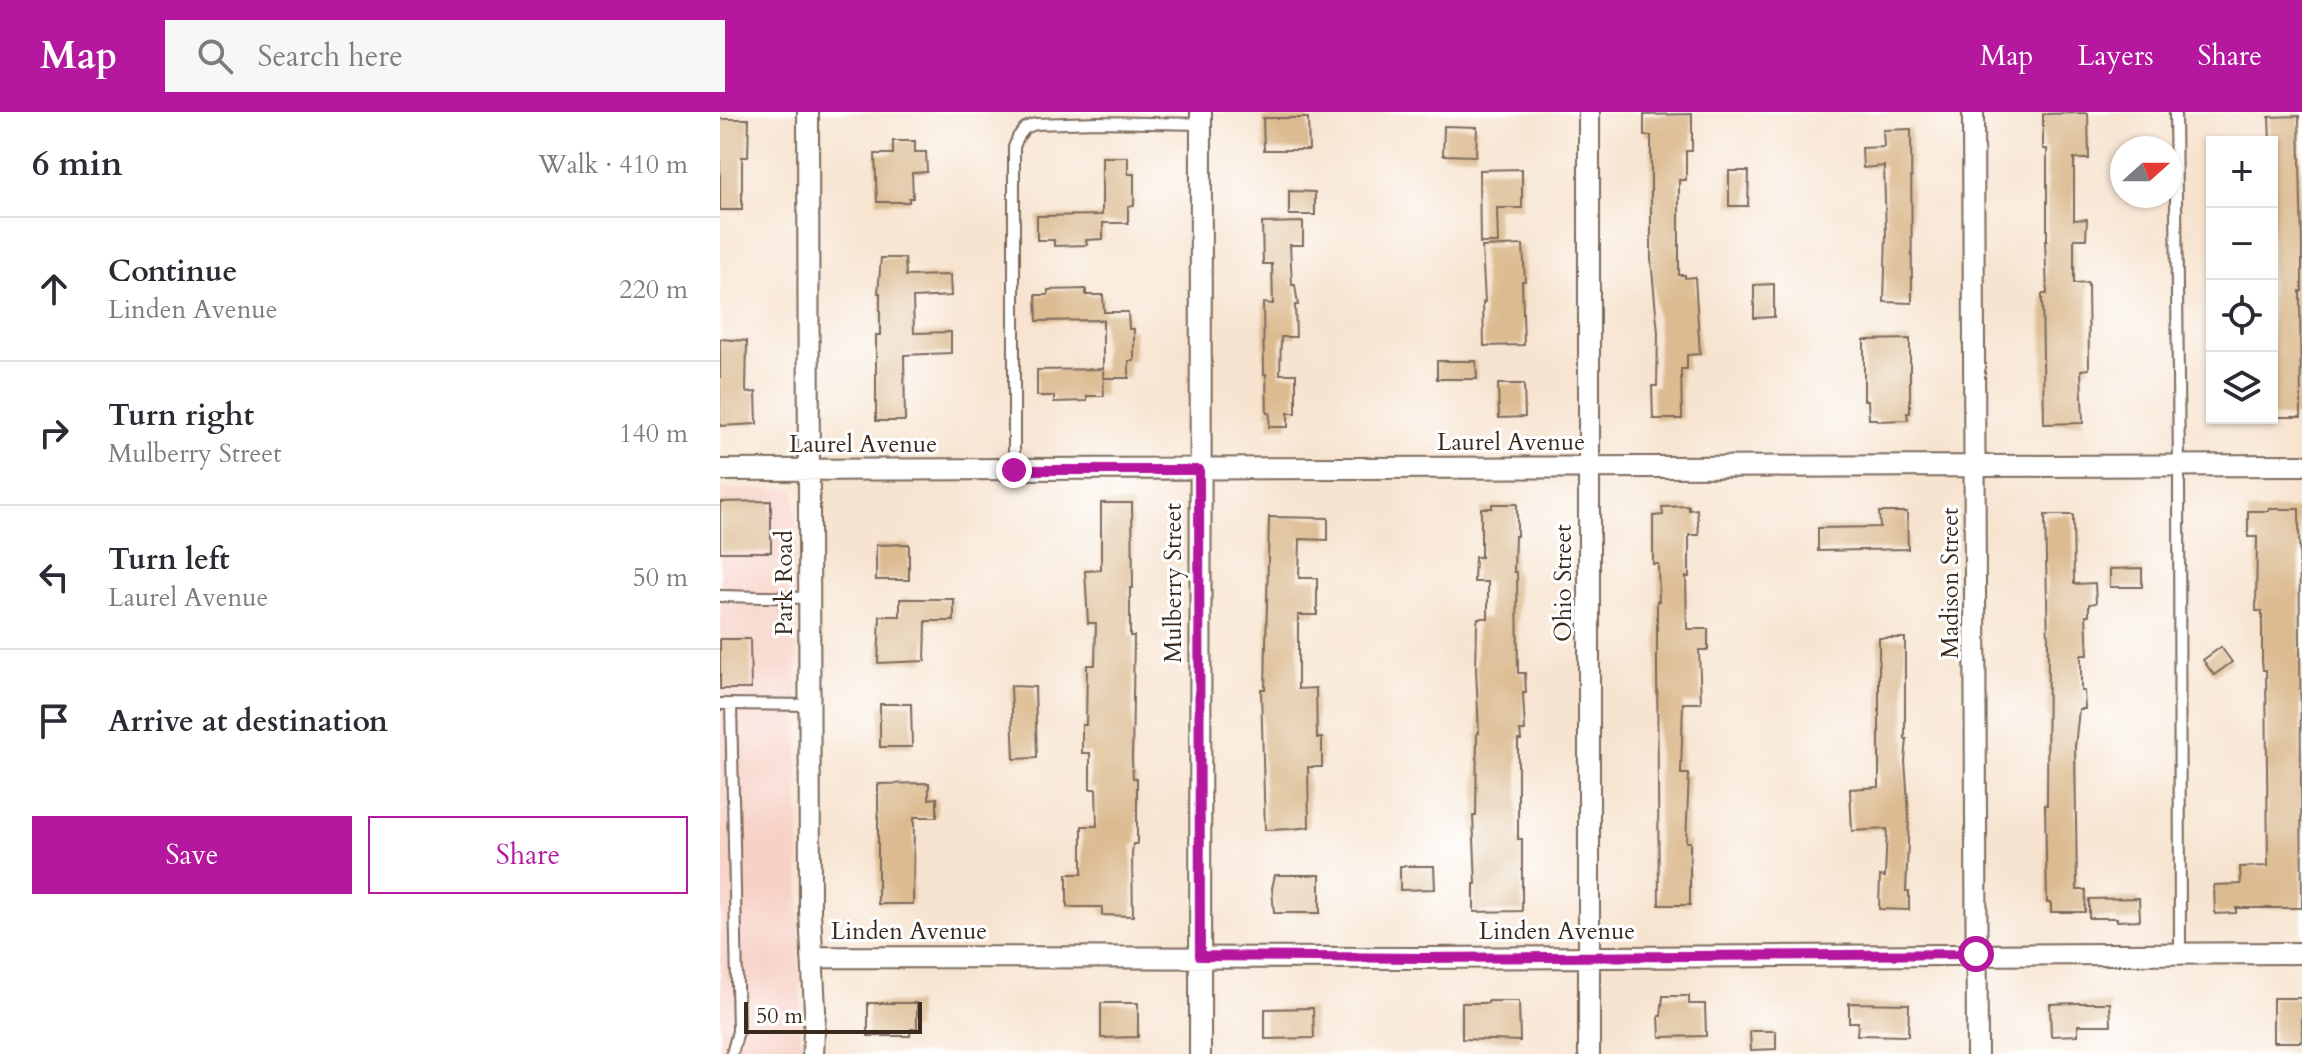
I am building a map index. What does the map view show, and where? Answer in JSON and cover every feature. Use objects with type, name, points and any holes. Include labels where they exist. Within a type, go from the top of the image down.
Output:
[{"type":"street","name":"Park Road","points":[[808,112],[813,1054]]},
{"type":"street","name":"Ohio Street","points":[[1589,112],[1589,1054]]},
{"type":"street","name":"Madison Street","points":[[1973,112],[1977,1054]]},
{"type":"street","name":"Mulberry Street","points":[[1200,1054],[1201,118]]},
{"type":"street","name":"Laurel Avenue","points":[[720,470],[2302,465]]},
{"type":"street","name":"Linden Avenue","points":[[812,957],[2302,953]]},
{"type":"lane","points":[[2175,112],[2180,953]]},
{"type":"lane","points":[[1014,470],[1013,213],[1014,147],[1018,137],[1025,128],[1035,124],[1201,118]]},
{"type":"lane","points":[[720,596],[810,598]]},
{"type":"lane","points":[[732,1054],[738,1031],[726,704],[810,705]]},
{"type":"shaded area","points":[[720,489],[795,489],[801,1047],[798,1054],[720,1054]]},
{"type":"building","points":[[2088,113],[2089,159],[2074,159],[2074,220],[2087,219],[2086,239],[2074,239],[2074,284],[2088,283],[2089,369],[2081,370],[2083,423],[2044,424],[2042,294],[2047,294],[2047,149],[2043,149],[2043,114]]},
{"type":"building","points":[[1692,114],[1692,151],[1686,151],[1686,180],[1679,180],[1679,275],[1695,277],[1700,354],[1687,355],[1687,369],[1681,369],[1682,419],[1653,419],[1652,386],[1657,386],[1658,333],[1651,259],[1651,136],[1644,136],[1644,115]]},
{"type":"building","points":[[2299,116],[2301,417],[2278,417],[2278,136],[2270,136],[2269,117]]},
{"type":"building","points":[[1263,118],[1308,118],[1309,150],[1264,150]]},
{"type":"building","points":[[720,119],[749,119],[748,157],[742,157],[742,210],[720,210]]},
{"type":"building","points":[[1444,126],[1477,127],[1476,156],[1443,155]]},
{"type":"building","points":[[1911,129],[1912,303],[1884,302],[1884,166],[1863,168],[1862,148],[1884,147],[1883,130]]},
{"type":"building","points":[[893,141],[915,141],[915,152],[926,152],[927,172],[912,173],[913,198],[909,198],[909,202],[877,202],[875,154],[893,154]]},
{"type":"building","points":[[1102,157],[1128,157],[1128,174],[1134,174],[1134,205],[1128,206],[1128,223],[1103,223],[1103,239],[1086,240],[1087,245],[1054,246],[1054,240],[1037,240],[1037,216],[1102,215]]},
{"type":"building","points":[[1522,169],[1522,208],[1497,208],[1498,243],[1480,243],[1479,170]]},
{"type":"building","points":[[1729,171],[1749,171],[1748,206],[1729,206]]},
{"type":"building","points":[[1289,191],[1315,192],[1315,215],[1289,215]]},
{"type":"building","points":[[1303,222],[1303,245],[1290,245],[1292,285],[1295,285],[1298,305],[1295,305],[1296,337],[1281,337],[1280,374],[1296,374],[1296,413],[1288,413],[1288,427],[1269,427],[1264,374],[1263,303],[1273,304],[1272,264],[1263,264],[1262,223]]},
{"type":"building","points":[[1523,245],[1524,345],[1484,346],[1482,247]]},
{"type":"building","points":[[881,258],[905,258],[906,276],[950,275],[951,296],[913,298],[914,333],[951,332],[951,353],[904,355],[905,421],[876,421],[876,335],[880,335],[878,293]]},
{"type":"building","points":[[1774,284],[1774,317],[1754,318],[1754,285]]},
{"type":"building","points":[[1086,289],[1086,295],[1103,295],[1104,312],[1128,312],[1129,329],[1134,329],[1134,361],[1129,361],[1129,378],[1104,378],[1103,371],[1104,396],[1087,396],[1087,401],[1054,402],[1054,396],[1037,396],[1037,370],[1103,369],[1103,320],[1037,321],[1036,295],[1048,295],[1048,290]]},
{"type":"building","points":[[720,339],[747,341],[746,391],[756,392],[757,424],[720,426]]},
{"type":"building","points":[[1910,339],[1908,420],[1869,419],[1868,400],[1864,400],[1864,340]]},
{"type":"building","points":[[1437,361],[1476,361],[1477,379],[1437,379]]},
{"type":"building","points":[[1498,384],[1524,384],[1525,417],[1499,418]]},
{"type":"building","points":[[771,501],[771,552],[720,552],[720,502]]},
{"type":"building","points":[[1101,503],[1132,503],[1132,760],[1133,778],[1137,778],[1137,844],[1133,844],[1132,854],[1133,916],[1102,915],[1102,907],[1067,907],[1067,874],[1082,874],[1082,826],[1097,826],[1096,789],[1090,789],[1090,753],[1082,753],[1082,725],[1086,725],[1087,665],[1095,665],[1096,623],[1088,623],[1085,571],[1101,570]]},
{"type":"building","points":[[1492,504],[1517,504],[1514,572],[1517,572],[1518,673],[1525,673],[1526,693],[1523,693],[1525,731],[1520,731],[1521,740],[1518,740],[1522,911],[1474,912],[1473,816],[1476,816],[1479,733],[1477,623],[1478,618],[1488,618],[1488,582],[1474,582],[1475,557],[1481,557],[1481,508],[1492,508]]},
{"type":"building","points":[[1689,506],[1689,510],[1697,509],[1699,535],[1689,535],[1687,629],[1708,629],[1708,650],[1699,650],[1701,703],[1683,703],[1681,774],[1689,774],[1686,842],[1690,842],[1690,905],[1659,905],[1659,601],[1658,564],[1653,564],[1653,516],[1663,515],[1662,507]]},
{"type":"building","points":[[2299,509],[2302,908],[2236,908],[2236,913],[2215,914],[2214,885],[2241,884],[2240,867],[2268,866],[2266,670],[2263,670],[2262,661],[2262,611],[2256,611],[2257,537],[2248,537],[2248,511]]},
{"type":"building","points":[[1879,512],[1907,512],[1908,549],[1818,551],[1818,528],[1880,527]]},
{"type":"building","points":[[2045,515],[2073,515],[2074,584],[2095,583],[2096,603],[2089,604],[2089,615],[2086,615],[2088,655],[2081,655],[2081,691],[2084,691],[2085,709],[2079,709],[2075,747],[2077,890],[2086,890],[2085,912],[2051,912],[2051,903],[2047,903]]},
{"type":"building","points":[[1269,517],[1328,518],[1328,540],[1300,539],[1299,578],[1317,578],[1317,615],[1298,615],[1298,689],[1316,688],[1317,738],[1322,738],[1322,767],[1308,767],[1309,827],[1265,830],[1261,689],[1265,689]]},
{"type":"building","points":[[909,544],[909,580],[876,580],[876,545]]},
{"type":"building","points":[[2142,568],[2142,587],[2110,587],[2110,569]]},
{"type":"building","points":[[900,599],[954,599],[954,621],[926,621],[925,661],[878,663],[880,616],[900,616]]},
{"type":"building","points":[[1879,638],[1905,638],[1905,761],[1909,816],[1906,891],[1909,891],[1909,910],[1879,909],[1880,876],[1885,877],[1887,829],[1852,831],[1850,789],[1879,787]]},
{"type":"building","points":[[720,639],[750,639],[751,689],[720,689]]},
{"type":"building","points":[[2221,647],[2232,662],[2214,675],[2203,660]]},
{"type":"building","points":[[1011,686],[1035,687],[1037,758],[1014,759]]},
{"type":"building","points":[[880,704],[911,704],[912,747],[880,747]]},
{"type":"building","points":[[929,783],[929,799],[937,798],[937,817],[914,817],[913,904],[878,904],[878,784]]},
{"type":"building","points":[[1400,866],[1434,866],[1435,889],[1400,890]]},
{"type":"building","points":[[1275,875],[1320,875],[1320,913],[1274,913],[1272,888]]},
{"type":"building","points":[[2139,898],[2140,920],[2089,918],[2089,899]]},
{"type":"building","points":[[1663,996],[1689,996],[1689,1004],[1705,1004],[1706,1036],[1660,1037],[1659,1016]]},
{"type":"building","points":[[2273,998],[2302,998],[2302,1042],[2273,1042]]},
{"type":"building","points":[[1519,1001],[1520,1041],[1462,1039],[1462,1003]]},
{"type":"building","points":[[868,1003],[917,1003],[917,1029],[911,1029],[910,1036],[868,1036]]},
{"type":"building","points":[[1101,1003],[1138,1003],[1138,1037],[1101,1038]]},
{"type":"building","points":[[1849,1003],[1909,1004],[1908,1036],[1857,1035],[1858,1022],[1849,1022]]},
{"type":"building","points":[[2110,1003],[2111,1025],[2078,1025],[2078,1035],[2051,1036],[2050,1004]]},
{"type":"building","points":[[1313,1008],[1314,1038],[1265,1039],[1265,1009]]},
{"type":"building","points":[[1750,1031],[1776,1031],[1776,1049],[1751,1050]]},
{"type":"route","points":[[1014,470],[1199,470],[1200,956],[1422,958],[1976,954]]}]
